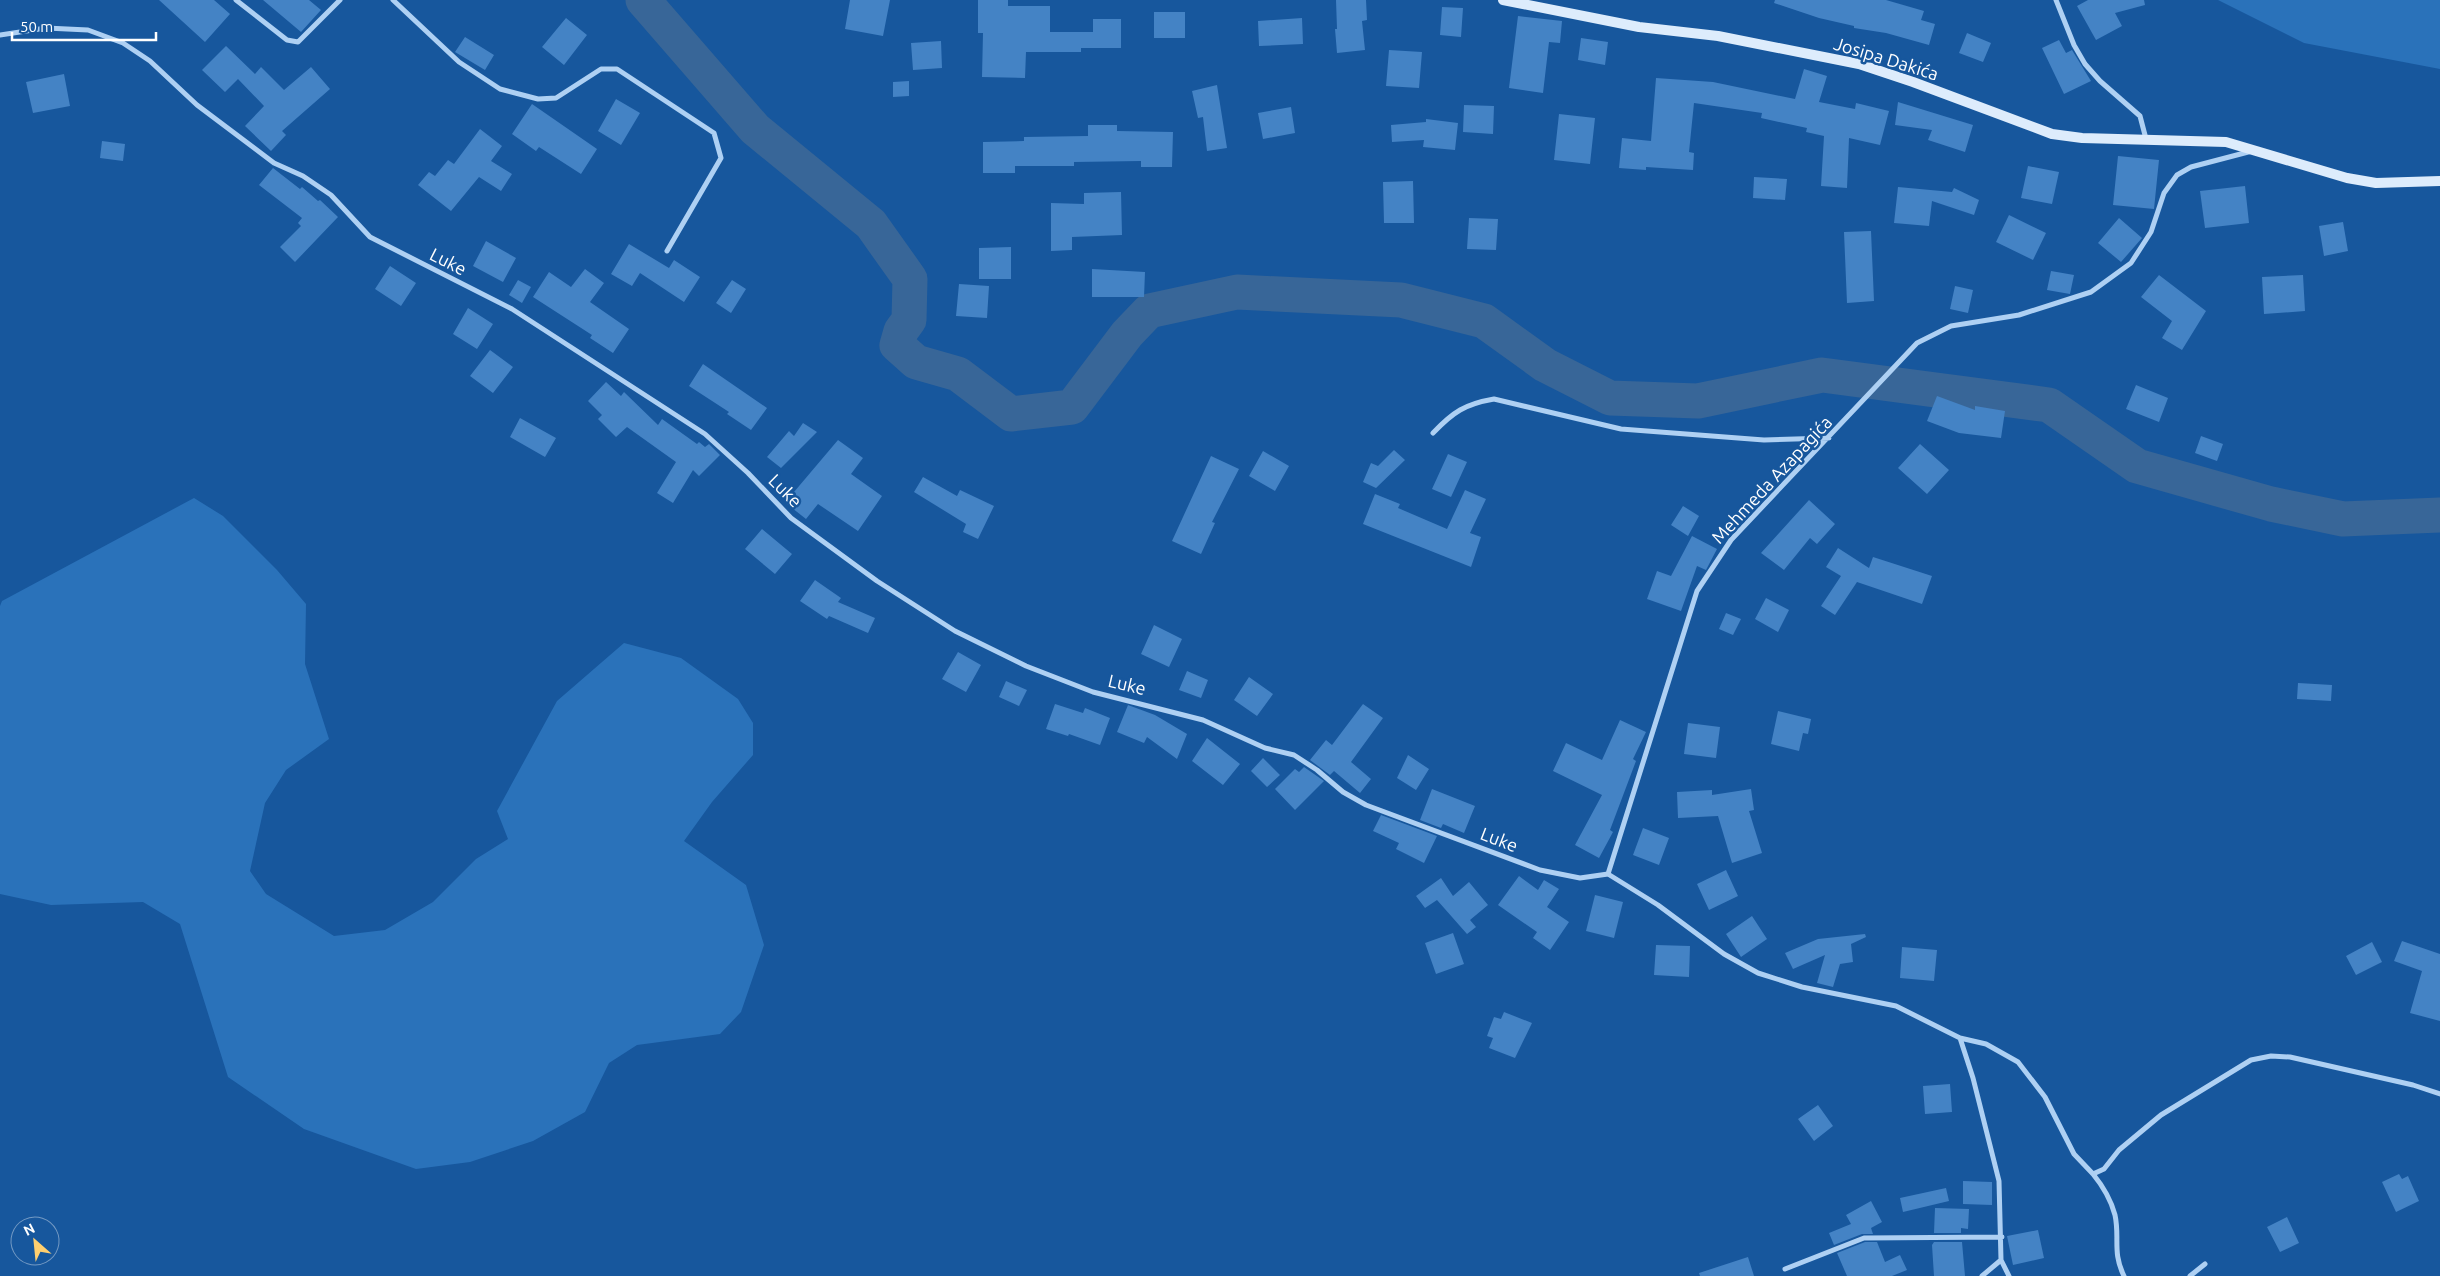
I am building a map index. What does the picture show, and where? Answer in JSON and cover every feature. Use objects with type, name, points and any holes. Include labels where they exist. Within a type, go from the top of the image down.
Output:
[{"type":"main road","name":"Josipa Dakića","points":[[1503,0],[1639,27],[1718,36],[1859,64],[2052,134],[2082,138],[2226,142],[2346,178],[2376,183],[2440,181]]},
{"type":"street","points":[[236,0],[288,40],[298,42],[340,0]]},
{"type":"street","points":[[393,0],[459,62],[500,90],[538,99],[556,98],[601,69],[617,69],[714,133],[721,158],[667,251]]},
{"type":"street","points":[[2056,0],[2074,45],[2086,64],[2100,82],[2140,116],[2146,139]]},
{"type":"street","name":"Luke","points":[[0,35],[46,28],[88,30],[123,43],[150,61],[198,105],[274,163],[303,176],[331,195],[370,237],[512,310],[705,434],[748,473],[791,518],[877,581],[955,630],[1026,666],[1093,692],[1203,720],[1265,748],[1294,755],[1317,770],[1343,792],[1366,805],[1522,864],[1580,878],[1608,874]]},
{"type":"street","name":"Mehmeda Azapagića","points":[[1608,874],[1697,591],[1730,540],[1887,378],[1918,343],[1951,326],[2018,315],[2091,292],[2131,263],[2151,232],[2164,193],[2177,175],[2191,168],[2255,150]]},
{"type":"street","points":[[1433,433],[1453,412],[1476,402],[1494,399],[1621,430],[1764,440],[1829,438]]},
{"type":"street","points":[[1608,874],[1658,905],[1724,954],[1758,973],[1802,987],[1896,1006],[1960,1038],[1986,1044],[2018,1062],[2045,1097],[2074,1154],[2093,1174],[2106,1193],[2115,1215],[2116,1261],[2124,1276]]},
{"type":"street","points":[[1960,1038],[1973,1078],[1999,1182],[2002,1237],[2001,1260],[2009,1276]]},
{"type":"street","points":[[2093,1174],[2104,1169],[2119,1150],[2161,1116],[2251,1060],[2271,1056],[2290,1057],[2413,1085],[2440,1094]]},
{"type":"street","points":[[1785,1269],[1864,1238],[2002,1237]]},
{"type":"street","points":[[1982,1276],[2001,1260]]},
{"type":"street","points":[[2190,1276],[2205,1264]]},
{"type":"shaded area","points":[[2218,0],[2440,0],[2440,69],[2304,43]]},
{"type":"shaded area","points":[[194,498],[223,516],[277,570],[306,604],[305,664],[329,739],[286,770],[265,803],[250,871],[266,894],[334,936],[385,930],[433,902],[476,859],[508,839],[497,811],[557,701],[624,643],[681,658],[738,699],[753,723],[753,755],[712,802],[684,841],[746,885],[764,945],[741,1012],[720,1034],[637,1045],[609,1063],[585,1112],[533,1141],[470,1162],[416,1169],[304,1129],[228,1077],[180,924],[143,902],[51,905],[0,894],[0,606],[2,601]]},
{"type":"building","points":[[159,0],[214,0],[230,14],[205,42]]},
{"type":"building","points":[[263,0],[309,0],[321,10],[301,32]]},
{"type":"building","points":[[850,0],[890,0],[883,36],[845,29]]},
{"type":"building","points":[[978,0],[1008,0],[1008,6],[1050,6],[1050,32],[1093,32],[1093,19],[1121,19],[1121,48],[1081,48],[1081,52],[1026,52],[1025,78],[982,77],[983,33],[978,33]]},
{"type":"building","points":[[1336,0],[1366,0],[1367,20],[1362,21],[1365,50],[1337,53],[1335,29],[1337,29]]},
{"type":"building","points":[[1775,0],[1886,0],[1924,11],[1921,20],[1935,24],[1929,45],[1819,18],[1774,3]]},
{"type":"building","points":[[2088,0],[2144,0],[2145,5],[2115,13],[2122,26],[2096,40],[2077,6]]},
{"type":"building","points":[[1442,7],[1463,8],[1461,37],[1440,35]]},
{"type":"building","points":[[1154,12],[1185,12],[1185,38],[1154,38]]},
{"type":"building","points":[[1518,16],[1562,21],[1560,43],[1549,42],[1543,93],[1509,88]]},
{"type":"building","points":[[566,18],[587,35],[564,65],[542,47]]},
{"type":"building","points":[[1302,18],[1303,44],[1259,46],[1258,21]]},
{"type":"building","points":[[1967,33],[1991,43],[1983,62],[1959,53]]},
{"type":"building","points":[[465,37],[494,55],[485,70],[455,52]]},
{"type":"building","points":[[1581,38],[1608,42],[1605,65],[1578,60]]},
{"type":"building","points":[[2059,40],[2066,53],[2072,50],[2091,81],[2064,94],[2042,48]]},
{"type":"building","points":[[941,41],[942,68],[913,70],[911,43]]},
{"type":"building","points":[[226,46],[255,74],[261,67],[284,90],[311,67],[330,89],[282,131],[286,135],[271,151],[245,126],[264,106],[238,79],[225,92],[202,70]]},
{"type":"building","points":[[1389,50],[1422,52],[1419,88],[1386,86]]},
{"type":"building","points":[[1804,69],[1827,76],[1819,102],[1855,109],[1856,103],[1889,111],[1880,145],[1849,138],[1847,188],[1821,186],[1824,136],[1806,132],[1807,128],[1761,118],[1762,113],[1694,103],[1689,152],[1694,153],[1693,170],[1646,167],[1646,170],[1619,168],[1622,138],[1651,141],[1656,78],[1713,82],[1795,99]]},
{"type":"building","points":[[64,74],[70,106],[33,113],[26,82]]},
{"type":"building","points":[[909,81],[909,96],[893,97],[893,82]]},
{"type":"building","points":[[1217,85],[1227,148],[1207,151],[1203,117],[1198,118],[1192,91]]},
{"type":"building","points":[[616,99],[640,113],[621,145],[598,131]]},
{"type":"building","points":[[1898,102],[1973,125],[1965,152],[1928,140],[1932,130],[1895,125]]},
{"type":"building","points":[[532,104],[597,149],[581,174],[539,147],[536,151],[512,134]]},
{"type":"building","points":[[1464,105],[1494,106],[1493,134],[1463,132]]},
{"type":"building","points":[[1291,107],[1295,133],[1263,139],[1258,113]]},
{"type":"building","points":[[1559,114],[1595,118],[1590,164],[1554,160]]},
{"type":"building","points":[[1426,119],[1458,123],[1455,150],[1423,147],[1424,140],[1392,142],[1391,125],[1426,122]]},
{"type":"building","points":[[1088,125],[1117,125],[1117,131],[1173,132],[1172,167],[1141,167],[1141,161],[1074,162],[1074,166],[1015,166],[1015,173],[983,173],[983,142],[1024,141],[1024,137],[1088,136]]},
{"type":"building","points":[[480,129],[502,146],[491,161],[512,174],[501,191],[479,177],[451,211],[418,185],[429,172],[435,176],[448,160],[454,164]]},
{"type":"building","points":[[102,141],[125,144],[123,161],[100,158]]},
{"type":"building","points":[[2118,156],[2159,160],[2154,209],[2113,205]]},
{"type":"building","points":[[2028,166],[2059,172],[2052,204],[2021,198]]},
{"type":"building","points":[[273,168],[300,189],[302,187],[318,201],[320,200],[338,217],[295,262],[280,247],[301,226],[298,223],[302,218],[259,185]]},
{"type":"building","points":[[1754,177],[1787,179],[1785,200],[1753,198]]},
{"type":"building","points":[[1413,181],[1414,223],[1384,223],[1383,182]]},
{"type":"building","points":[[2245,186],[2249,223],[2205,228],[2200,191]]},
{"type":"building","points":[[1898,187],[1952,192],[1954,188],[1979,200],[1974,215],[1932,201],[1929,226],[1894,223]]},
{"type":"building","points":[[1121,192],[1122,235],[1072,237],[1072,250],[1051,251],[1051,203],[1084,204],[1084,193]]},
{"type":"building","points":[[2009,215],[2046,233],[2033,260],[1996,242]]},
{"type":"building","points":[[1469,218],[1498,219],[1496,250],[1467,249]]},
{"type":"building","points":[[2119,218],[2142,238],[2121,262],[2098,243]]},
{"type":"building","points":[[2343,222],[2348,251],[2324,256],[2319,226]]},
{"type":"building","points":[[1871,231],[1874,301],[1847,303],[1844,232]]},
{"type":"building","points":[[486,241],[516,258],[503,282],[473,266]]},
{"type":"building","points":[[629,244],[669,268],[674,260],[700,277],[684,302],[640,273],[632,286],[611,274]]},
{"type":"building","points":[[1011,247],[1011,279],[979,279],[979,248]]},
{"type":"building","points":[[390,266],[416,283],[401,306],[375,289]]},
{"type":"building","points":[[585,269],[604,283],[590,302],[629,329],[613,353],[590,338],[592,335],[533,297],[549,272],[571,287]]},
{"type":"building","points":[[1092,269],[1145,272],[1144,297],[1092,297]]},
{"type":"building","points":[[2051,271],[2074,275],[2070,294],[2047,290]]},
{"type":"building","points":[[2159,275],[2206,311],[2182,350],[2162,338],[2172,321],[2141,297]]},
{"type":"building","points":[[2303,275],[2305,311],[2264,314],[2262,277]]},
{"type":"building","points":[[518,280],[531,287],[522,303],[509,295]]},
{"type":"building","points":[[732,280],[746,289],[731,313],[716,303]]},
{"type":"building","points":[[959,284],[989,286],[987,318],[956,316]]},
{"type":"building","points":[[1955,286],[1973,290],[1968,313],[1950,309]]},
{"type":"building","points":[[468,308],[493,324],[477,349],[453,334]]},
{"type":"building","points":[[490,350],[513,367],[493,393],[470,376]]},
{"type":"building","points":[[703,364],[767,408],[751,430],[727,414],[729,412],[689,386]]},
{"type":"building","points":[[606,382],[621,396],[624,392],[658,425],[662,419],[697,444],[699,442],[705,447],[709,444],[720,455],[699,476],[693,470],[673,503],[657,493],[676,462],[627,427],[616,437],[598,419],[602,415],[588,401]]},
{"type":"building","points":[[2136,385],[2168,398],[2159,422],[2126,409]]},
{"type":"building","points":[[1937,396],[1975,410],[1975,406],[2005,411],[2001,438],[1959,433],[1927,421]]},
{"type":"building","points":[[520,418],[556,438],[545,457],[510,437]]},
{"type":"building","points":[[803,423],[817,432],[781,468],[767,457],[789,431],[794,436]]},
{"type":"building","points":[[2201,436],[2223,444],[2217,461],[2195,453]]},
{"type":"building","points":[[838,440],[863,458],[851,474],[882,496],[858,531],[818,504],[806,519],[787,504],[796,493],[794,492]]},
{"type":"building","points":[[1920,444],[1949,470],[1927,494],[1898,468]]},
{"type":"building","points":[[1394,450],[1405,460],[1376,488],[1363,482],[1371,463],[1378,466]]},
{"type":"building","points":[[1263,451],[1289,466],[1275,491],[1249,476]]},
{"type":"building","points":[[1448,454],[1467,462],[1451,497],[1432,489]]},
{"type":"building","points":[[1211,456],[1239,469],[1212,522],[1215,523],[1201,554],[1172,541]]},
{"type":"building","points":[[923,477],[957,496],[960,490],[994,506],[978,539],[963,532],[966,524],[914,492]]},
{"type":"building","points":[[1465,490],[1486,499],[1470,533],[1481,537],[1471,567],[1363,524],[1375,494],[1400,504],[1398,508],[1447,529]]},
{"type":"building","points":[[1809,500],[1835,524],[1817,544],[1810,538],[1784,570],[1761,553]]},
{"type":"building","points":[[1683,506],[1699,516],[1688,536],[1671,525]]},
{"type":"building","points":[[762,529],[792,554],[775,574],[745,549]]},
{"type":"building","points":[[1692,536],[1717,549],[1706,570],[1697,566],[1681,611],[1647,599],[1657,571],[1671,576]]},
{"type":"building","points":[[1838,548],[1869,568],[1873,557],[1932,576],[1922,604],[1857,582],[1835,615],[1821,606],[1841,576],[1826,567]]},
{"type":"building","points":[[815,580],[841,598],[838,602],[875,618],[868,633],[829,616],[827,619],[800,601]]},
{"type":"building","points":[[1766,598],[1789,610],[1778,632],[1755,619]]},
{"type":"building","points":[[1726,613],[1741,619],[1733,635],[1719,629]]},
{"type":"building","points":[[1154,625],[1182,639],[1169,667],[1141,654]]},
{"type":"building","points":[[958,652],[981,665],[966,692],[942,679]]},
{"type":"building","points":[[1187,671],[1208,680],[1201,698],[1179,690]]},
{"type":"building","points":[[1249,677],[1273,694],[1257,716],[1234,700]]},
{"type":"building","points":[[1006,681],[1027,690],[1019,706],[999,697]]},
{"type":"building","points":[[2298,683],[2332,685],[2331,701],[2297,699]]},
{"type":"building","points":[[1055,704],[1083,713],[1085,708],[1110,718],[1100,745],[1069,734],[1068,736],[1046,729]]},
{"type":"building","points":[[1363,704],[1383,718],[1351,762],[1371,779],[1360,793],[1334,771],[1330,775],[1310,760],[1326,740],[1332,745]]},
{"type":"building","points":[[1128,705],[1155,715],[1187,734],[1177,759],[1147,737],[1144,743],[1117,732]]},
{"type":"building","points":[[1778,711],[1811,719],[1808,734],[1803,733],[1799,751],[1771,744]]},
{"type":"building","points":[[1620,720],[1646,732],[1633,759],[1636,761],[1610,830],[1613,832],[1599,858],[1575,845],[1602,795],[1553,771],[1566,743],[1602,760]]},
{"type":"building","points":[[1688,723],[1720,727],[1716,758],[1684,754]]},
{"type":"building","points":[[1207,738],[1240,764],[1223,785],[1192,761]]},
{"type":"building","points":[[1408,755],[1429,769],[1416,790],[1397,778]]},
{"type":"building","points":[[1263,758],[1280,775],[1267,787],[1251,771]]},
{"type":"building","points":[[1304,767],[1324,781],[1295,810],[1275,789],[1295,769],[1299,772]]},
{"type":"building","points":[[1432,789],[1475,806],[1464,833],[1443,824],[1441,828],[1420,820]]},
{"type":"building","points":[[1751,789],[1754,810],[1749,811],[1762,853],[1732,863],[1718,816],[1678,818],[1677,792],[1712,790],[1712,795]]},
{"type":"building","points":[[1381,815],[1437,836],[1424,863],[1396,849],[1399,843],[1373,831]]},
{"type":"building","points":[[1643,828],[1669,838],[1659,865],[1633,855]]},
{"type":"building","points":[[1726,870],[1738,896],[1709,910],[1697,884]]},
{"type":"building","points":[[1519,876],[1538,890],[1544,880],[1559,889],[1547,907],[1569,922],[1550,950],[1533,938],[1537,932],[1498,905]]},
{"type":"building","points":[[1441,878],[1453,896],[1469,882],[1488,905],[1470,920],[1476,927],[1467,934],[1437,900],[1425,908],[1416,896]]},
{"type":"building","points":[[1595,895],[1623,902],[1614,938],[1586,931]]},
{"type":"building","points":[[1752,916],[1767,939],[1741,957],[1726,934]]},
{"type":"building","points":[[1453,933],[1464,964],[1436,974],[1425,943]]},
{"type":"building","points":[[1865,934],[1866,937],[1851,944],[1853,962],[1840,964],[1833,987],[1817,983],[1825,955],[1793,969],[1785,953],[1818,939]]},
{"type":"building","points":[[2402,941],[2440,954],[2440,1021],[2410,1013],[2422,971],[2394,961]]},
{"type":"building","points":[[2372,942],[2382,962],[2356,975],[2346,956]]},
{"type":"building","points":[[1656,945],[1690,946],[1689,977],[1654,975]]},
{"type":"building","points":[[1902,947],[1937,950],[1934,981],[1900,978]]},
{"type":"building","points":[[1504,1012],[1532,1023],[1515,1058],[1489,1048],[1493,1038],[1487,1036],[1494,1017],[1501,1019]]},
{"type":"building","points":[[1950,1084],[1952,1112],[1925,1114],[1923,1086]]},
{"type":"building","points":[[1818,1105],[1833,1126],[1814,1141],[1798,1119]]},
{"type":"building","points":[[2399,1174],[2402,1179],[2408,1176],[2419,1201],[2396,1212],[2382,1182]]},
{"type":"building","points":[[1963,1181],[1992,1182],[1992,1205],[1963,1204]]},
{"type":"building","points":[[1946,1188],[1949,1201],[1903,1212],[1900,1198]]},
{"type":"building","points":[[1871,1201],[1882,1222],[1871,1228],[1873,1234],[1862,1234],[1834,1245],[1829,1233],[1851,1224],[1846,1215]]},
{"type":"building","points":[[1935,1208],[1969,1209],[1968,1229],[1961,1228],[1961,1233],[1934,1233]]},
{"type":"building","points":[[2287,1217],[2299,1243],[2280,1252],[2267,1227]]},
{"type":"building","points":[[2038,1230],[2044,1258],[2013,1265],[2007,1236]]},
{"type":"building","points":[[1865,1242],[1877,1242],[1885,1262],[1900,1255],[1907,1270],[1892,1276],[1847,1276],[1837,1253]]},
{"type":"building","points":[[1934,1242],[1962,1242],[1965,1276],[1934,1276],[1932,1245]]},
{"type":"building","points":[[1748,1257],[1754,1276],[1700,1276],[1699,1273]]},
{"type":"waterway","points":[[643,0],[755,129],[871,224],[910,279],[909,320],[901,331],[897,345],[916,362],[958,374],[1011,414],[1072,407],[1127,334],[1149,311],[1237,292],[1401,300],[1484,321],[1545,365],[1610,398],[1698,401],[1822,375],[2049,405],[2137,466],[2271,504],[2343,519],[2440,515]]}]
